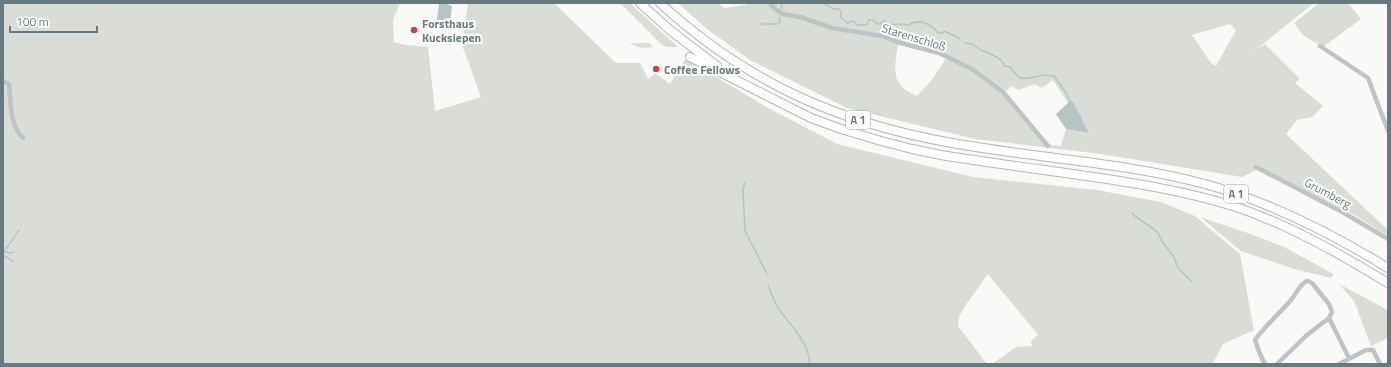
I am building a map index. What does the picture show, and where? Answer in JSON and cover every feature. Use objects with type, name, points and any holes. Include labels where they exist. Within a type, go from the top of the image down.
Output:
[{"type":"highway","name":"A 1","points":[[640,3],[671,31],[732,78],[811,118],[841,129],[912,149],[941,155],[1128,181],[1189,194],[1236,207],[1307,238],[1388,283]]},
{"type":"highway","name":"A 1","points":[[660,3],[692,31],[746,69],[805,100],[834,112],[892,130],[923,137],[970,146],[1170,176],[1206,184],[1241,195],[1299,219],[1336,237],[1388,268]]},
{"type":"highway","points":[[690,57],[732,78]]},
{"type":"street","name":"Starenschloß","points":[[770,3],[775,9],[783,14],[800,17],[832,28],[882,36],[897,42],[938,53],[972,69],[1003,92],[1048,146]]},
{"type":"street","points":[[1320,46],[1368,78],[1388,131]]},
{"type":"street","points":[[3,81],[9,84],[13,122],[18,133],[23,138]]},
{"type":"street","name":"Grumberg","points":[[1256,167],[1344,212],[1388,239]]},
{"type":"street","points":[[1265,364],[1255,340],[1292,300],[1301,285],[1305,281],[1312,282],[1329,304],[1332,312],[1329,318],[1307,335],[1277,364]]},
{"type":"street","points":[[1329,318],[1349,358]]},
{"type":"street","points":[[1339,364],[1370,349],[1373,350],[1380,364]]},
{"type":"shaded area","points":[[3,3],[400,3],[393,20],[394,42],[406,45],[428,47],[435,111],[481,97],[462,45],[468,3],[554,3],[616,63],[640,63],[648,79],[655,73],[670,84],[685,59],[768,108],[837,144],[973,177],[1097,190],[1161,202],[1195,216],[1240,254],[1254,330],[1223,344],[1214,361],[1210,364],[992,364],[1016,347],[1033,346],[1030,342],[1038,335],[988,274],[965,306],[959,317],[958,326],[987,364],[3,364]]},
{"type":"shaded area","points":[[441,3],[452,7],[449,28],[440,26],[437,20],[439,4]]},
{"type":"shaded area","points":[[620,3],[630,3],[678,47],[667,47],[662,45]]},
{"type":"shaded area","points":[[678,3],[718,3],[724,8],[749,3],[1314,3],[1258,48],[1242,58],[1265,44],[1300,79],[1295,83],[1323,106],[1312,117],[1297,120],[1286,134],[1388,230],[1388,236],[1351,213],[1260,168],[1242,177],[1101,154],[975,139],[847,108],[750,60],[707,29]],"holes":[[[1230,24],[1236,30],[1216,66],[1211,63],[1192,35]],[[898,43],[947,57],[931,81],[917,96],[908,91],[898,81],[895,68]],[[1053,80],[1068,103],[1072,101],[1074,103],[1089,133],[1066,129],[1061,146],[1048,145],[1003,94],[1011,86],[1018,90],[1035,84],[1042,88]]]},
{"type":"shaded area","points":[[1319,3],[1348,3],[1361,19],[1323,47],[1304,36],[1294,23]]},
{"type":"shaded area","points":[[630,43],[649,43],[653,47],[638,47]]},
{"type":"shaded area","points":[[1070,101],[1074,103],[1089,133],[1066,129],[1056,114]]},
{"type":"shaded area","points":[[1200,217],[1282,246],[1334,274],[1331,278],[1294,269],[1241,251]]},
{"type":"shaded area","points":[[1339,284],[1388,310],[1388,338],[1371,346],[1354,301]]},
{"type":"waterway","points":[[781,3],[782,9]]},
{"type":"waterway","points":[[820,3],[833,9],[839,9],[841,12],[841,18],[847,23],[854,21],[857,25],[865,25],[869,20],[873,20],[878,24],[883,21],[893,25],[909,25],[916,22],[921,22],[929,25],[938,33],[943,33],[944,31],[959,38],[960,40]]},
{"type":"waterway","points":[[761,24],[777,24],[780,22],[780,17]]},
{"type":"waterway","points":[[965,43],[972,44],[1001,60],[1005,66],[1010,67],[1020,78],[1044,75],[1054,76],[1070,101]]},
{"type":"waterway","points":[[745,182],[743,190],[745,231],[767,274]]},
{"type":"waterway","points":[[1132,213],[1158,233],[1163,243],[1173,255],[1179,269],[1192,282]]},
{"type":"waterway","points":[[3,252],[19,230]]},
{"type":"waterway","points":[[4,252],[14,252]]},
{"type":"waterway","points":[[3,255],[13,261]]},
{"type":"waterway","points":[[768,285],[778,308],[803,341],[809,356],[810,364]]},
{"type":"place","name":"Forsthaus Kucksiepen","points":[[414,30]]},
{"type":"place","name":"Coffee Fellows","points":[[656,69]]}]
